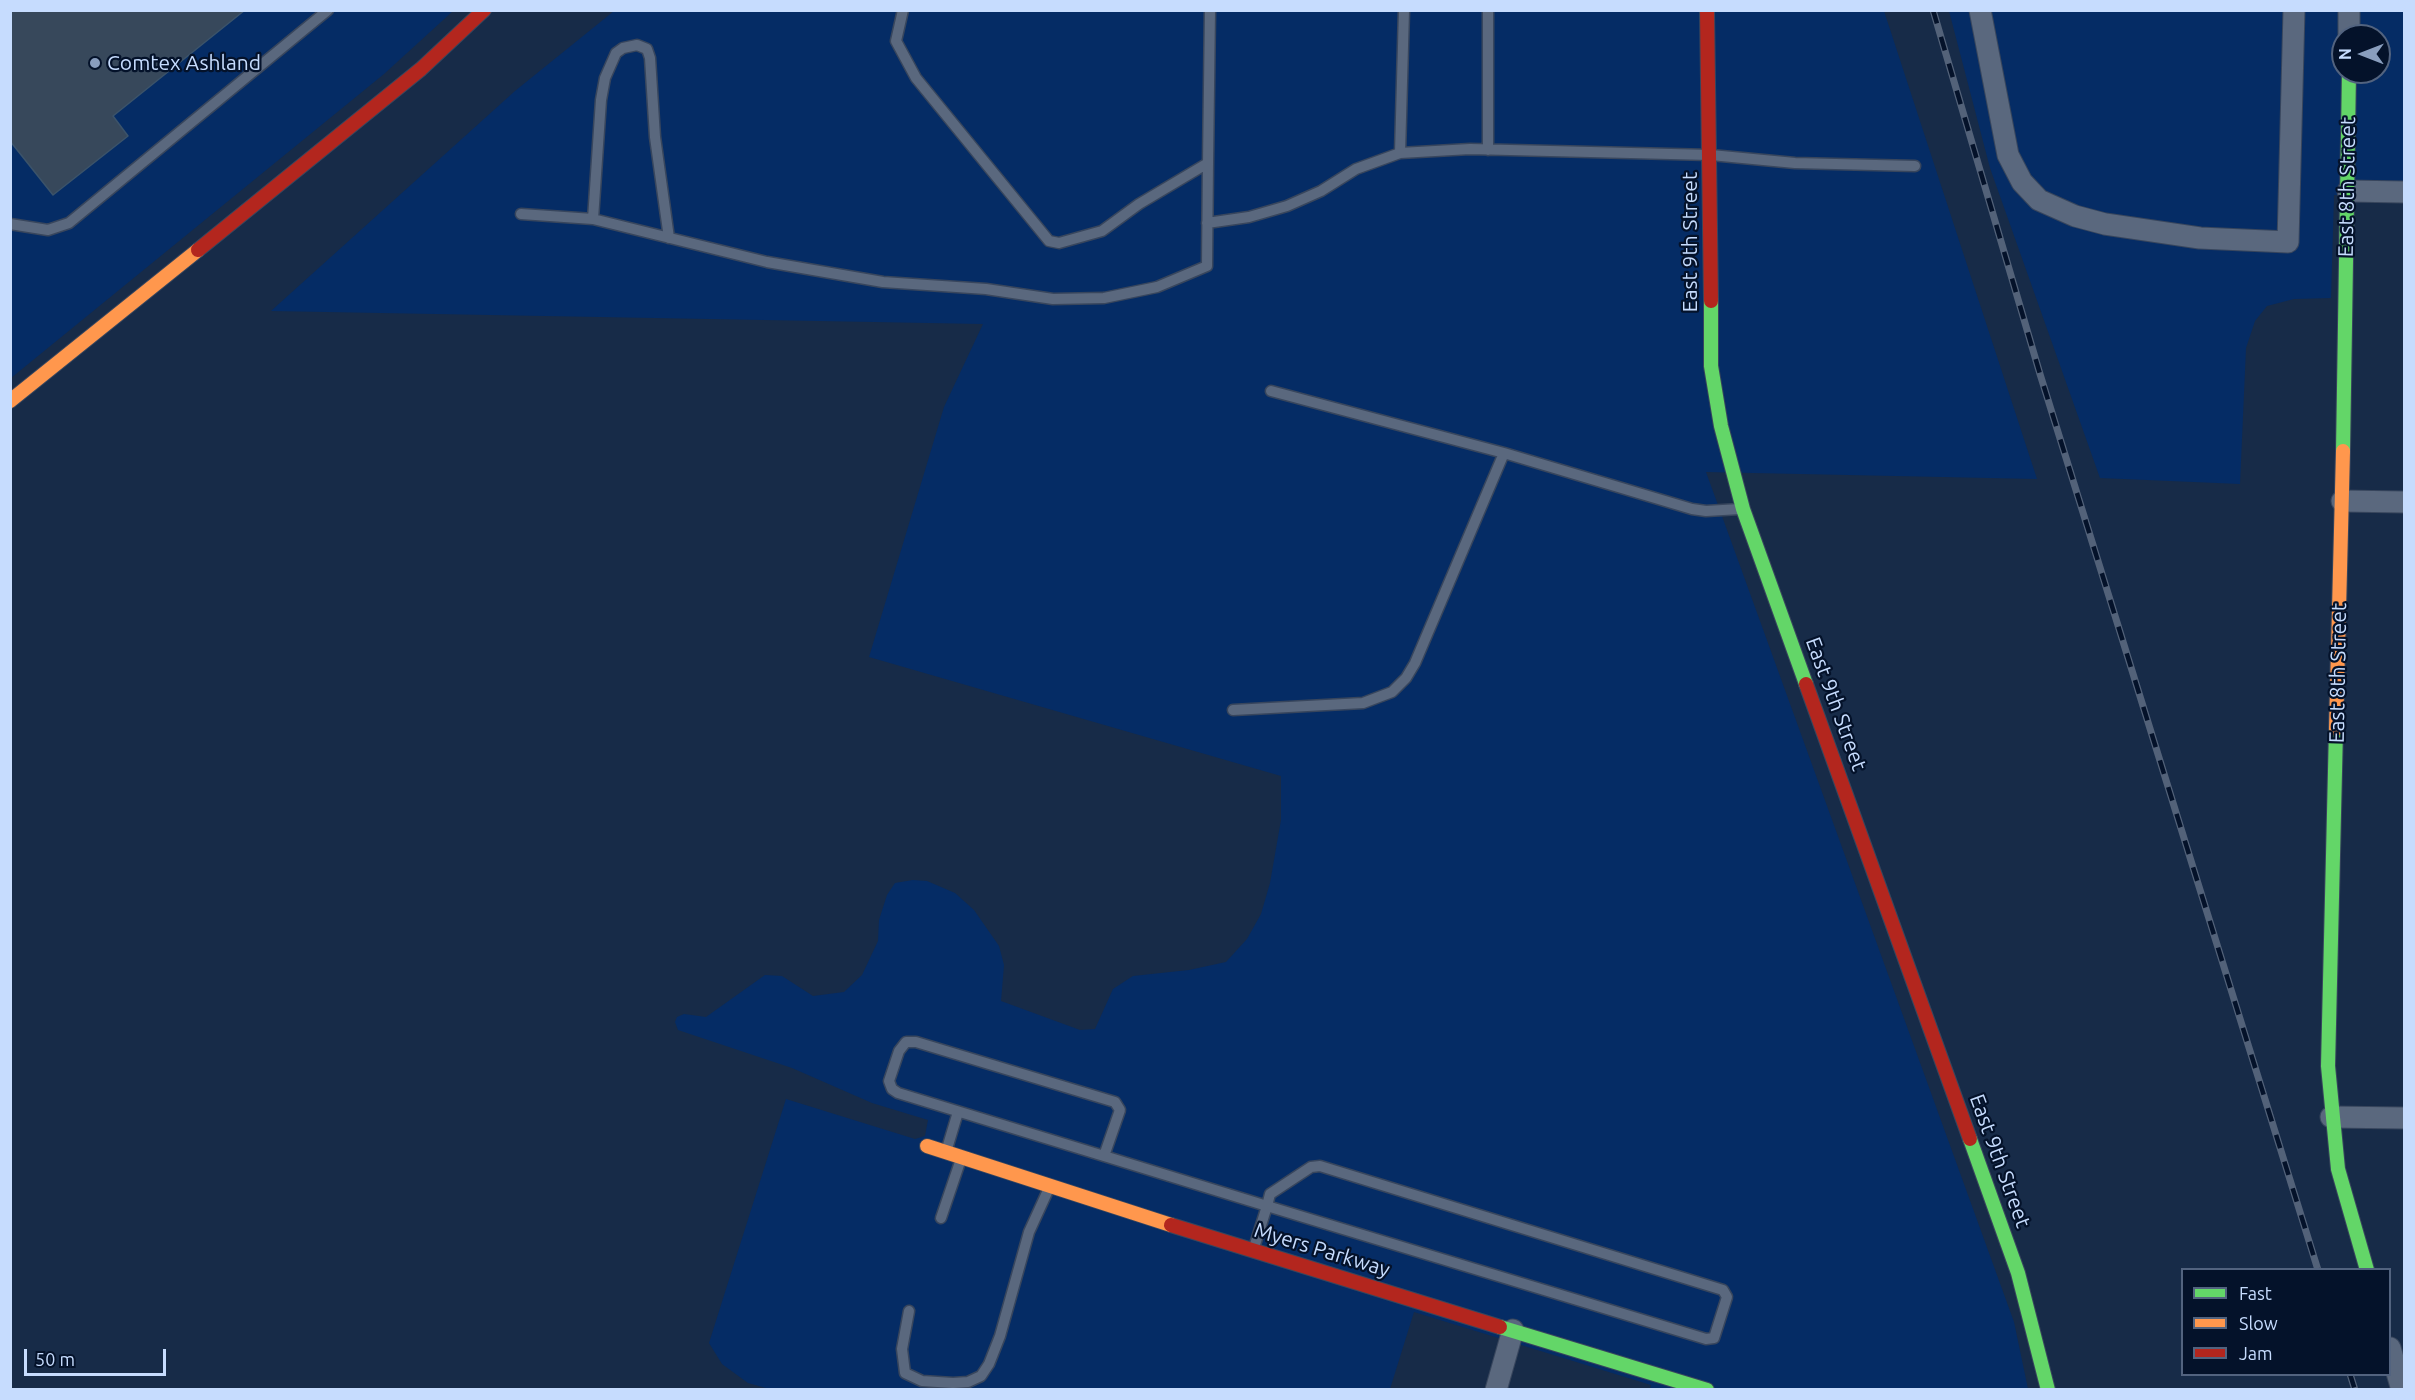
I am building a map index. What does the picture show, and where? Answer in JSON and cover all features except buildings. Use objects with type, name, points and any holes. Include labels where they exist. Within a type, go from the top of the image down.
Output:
[{"type":"main road","points":[[10,401],[346,132],[421,69],[484,10]]},
{"type":"main road","name":"East 9th Street","points":[[1707,10],[1711,155],[1711,366],[1721,426],[1743,508],[2018,1273],[2048,1389]]},
{"type":"main road","name":"East 8th Street","points":[[2349,84],[2342,501],[2328,1066],[2331,1117],[2338,1169],[2367,1268]]},
{"type":"main road","name":"Myers Parkway","points":[[927,1146],[1253,1251],[1707,1389]]},
{"type":"street","points":[[1980,10],[2008,155],[2022,182],[2039,200],[2074,216],[2105,224],[2200,238],[2288,242],[2294,10]]},
{"type":"street","points":[[2348,191],[2404,192]]},
{"type":"street","points":[[2342,501],[2404,502]]},
{"type":"street","points":[[2331,1117],[2404,1118]]},
{"type":"street","points":[[1496,1389],[1513,1330]]},
{"type":"street","points":[[2391,1351],[2402,1389]]},
{"type":"lane","points":[[10,225],[48,230],[69,223],[328,10]]},
{"type":"lane","points":[[903,10],[896,41],[916,78],[1049,241],[1072,242],[1102,231],[1138,204],[1208,163]]},
{"type":"lane","points":[[521,214],[593,219],[767,262],[883,282],[986,289],[1076,300],[1114,296],[1157,287],[1207,266],[1210,10]]},
{"type":"lane","points":[[1400,153],[1404,10]]},
{"type":"lane","points":[[1488,10],[1488,150]]},
{"type":"lane","points":[[593,219],[601,100],[605,78],[616,53],[623,48],[637,45],[647,49],[650,58],[655,137],[669,238]]},
{"type":"lane","points":[[1207,223],[1249,217],[1287,206],[1321,191],[1356,169],[1400,153],[1433,150],[1711,155],[1795,163],[1915,166]]},
{"type":"lane","points":[[1271,391],[1504,453],[1692,509],[1706,511],[1743,508]]},
{"type":"lane","points":[[1233,710],[1362,704],[1392,692],[1406,678],[1415,663],[1504,453]]},
{"type":"lane","points":[[1104,1156],[1120,1110],[1114,1102],[916,1042],[906,1042],[899,1051],[889,1081],[891,1089],[897,1093],[1267,1206],[1706,1339],[1714,1338],[1727,1297],[1723,1290],[1320,1166],[1311,1167],[1275,1189],[1267,1206],[1253,1251]]},
{"type":"lane","points":[[946,1153],[958,1112]]},
{"type":"lane","points":[[942,1218],[961,1158]]},
{"type":"lane","points":[[909,1311],[902,1349],[905,1373],[922,1381],[952,1383],[968,1382],[981,1376],[989,1364],[1000,1336],[1029,1232],[1051,1186]]},
{"type":"shaded area","points":[[11,11],[453,11],[384,74],[11,378]]},
{"type":"shaded area","points":[[614,11],[1884,11],[2037,479],[1706,472],[2014,1322],[2028,1389],[1650,1389],[1651,1385],[1414,1312],[1390,1389],[773,1390],[748,1383],[722,1364],[709,1343],[786,1099],[915,1139],[925,1136],[928,1120],[872,1103],[792,1068],[678,1030],[675,1022],[677,1017],[684,1014],[706,1017],[765,975],[782,976],[813,996],[844,992],[862,975],[878,941],[879,920],[887,895],[895,883],[913,880],[927,881],[955,893],[974,910],[999,946],[1004,965],[1001,1001],[1080,1030],[1095,1029],[1113,989],[1133,976],[1189,970],[1226,962],[1247,939],[1261,914],[1270,883],[1281,820],[1281,776],[869,657],[944,407],[983,324],[271,311],[515,91]]},
{"type":"shaded area","points":[[1949,11],[2404,11],[2404,195],[2334,195],[2331,298],[2294,299],[2267,306],[2255,321],[2246,348],[2240,484],[2100,478],[1990,168]]},
{"type":"railway","points":[[1933,10],[2040,374],[2317,1268]]},
{"type":"railway","points":[[2351,1376],[2355,1390]]},
{"type":"traffic: fast","points":[[2343,451],[2349,84]]},
{"type":"traffic: fast","points":[[1711,301],[1711,366],[1721,426],[1743,509],[1806,684]]},
{"type":"traffic: fast","points":[[2336,729],[2328,1066],[2338,1169],[2366,1268]]},
{"type":"traffic: fast","points":[[1970,1139],[2018,1273],[2048,1390]]},
{"type":"traffic: fast","points":[[1500,1327],[1707,1390]]},
{"type":"traffic: slow","points":[[10,401],[198,250]]},
{"type":"traffic: slow","points":[[2336,729],[2343,451]]},
{"type":"traffic: slow","points":[[927,1146],[1171,1225]]},
{"type":"traffic: jam","points":[[198,250],[421,69],[484,10]]},
{"type":"traffic: jam","points":[[1707,10],[1711,301]]},
{"type":"traffic: jam","points":[[1806,684],[1970,1139]]},
{"type":"traffic: jam","points":[[1171,1225],[1500,1327]]},
{"type":"place","name":"Comtex Ashland","points":[[95,63]]}]
